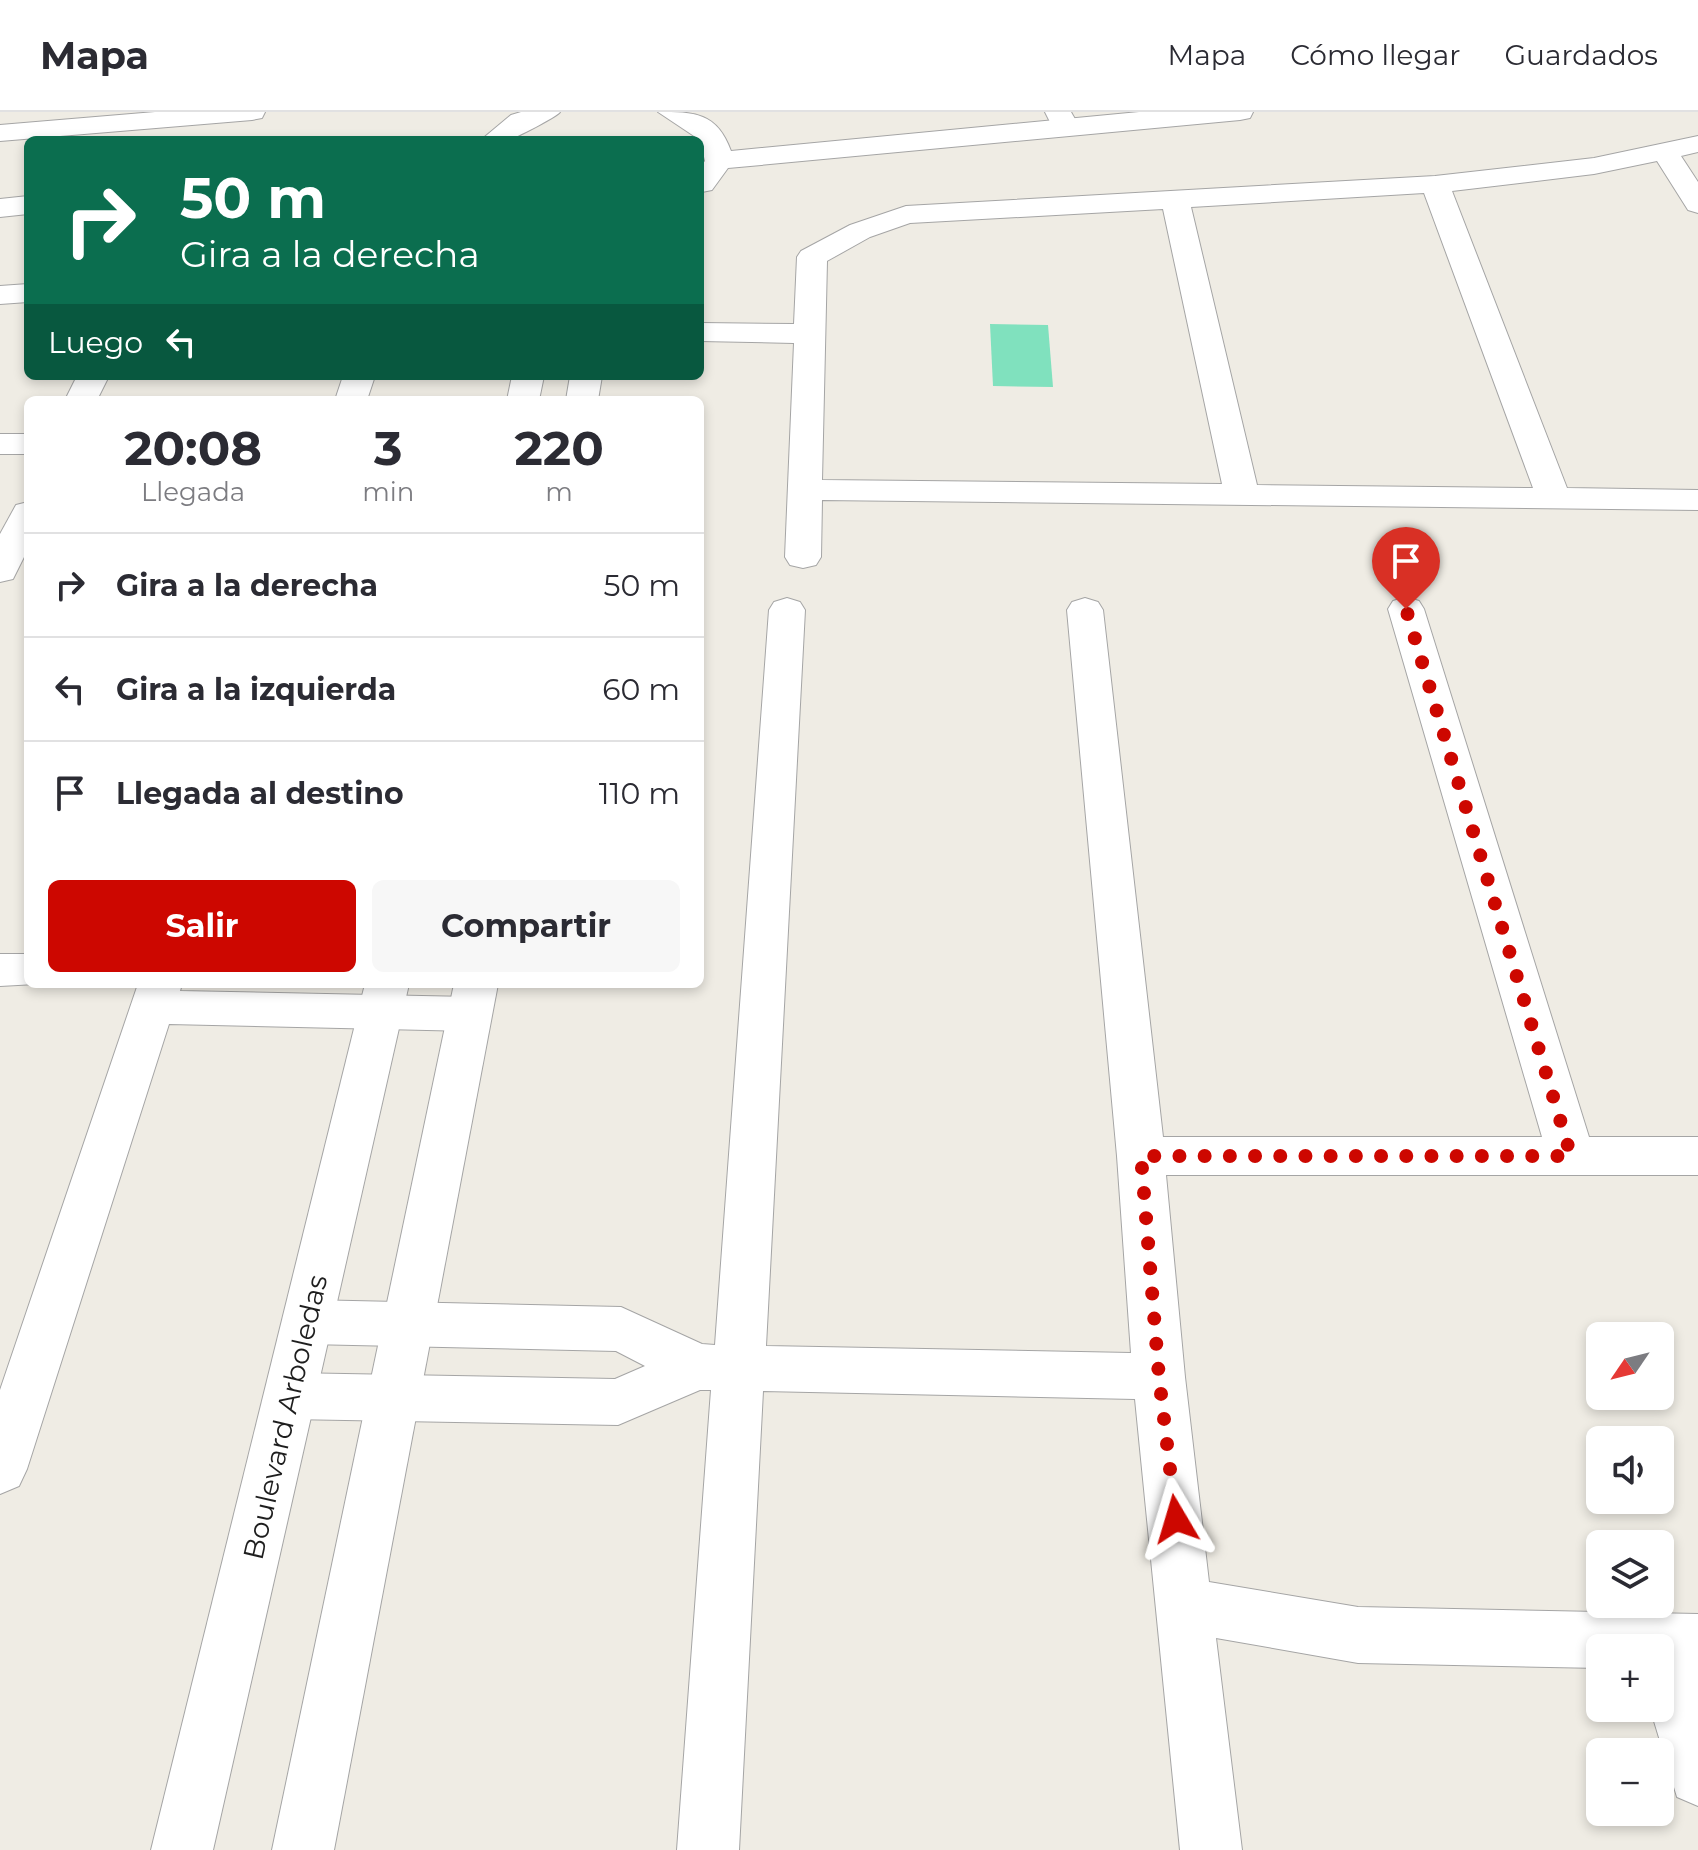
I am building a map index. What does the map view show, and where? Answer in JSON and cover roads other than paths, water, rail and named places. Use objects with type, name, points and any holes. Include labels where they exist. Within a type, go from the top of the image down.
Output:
[{"type":"street","points":[[0,133],[75,119],[252,112]]},
{"type":"street","points":[[500,136],[521,121],[547,112]]},
{"type":"street","points":[[671,112],[689,118],[710,132],[718,146],[719,161],[704,182]]},
{"type":"street","points":[[835,123],[976,112]]},
{"type":"street","points":[[719,161],[1062,119],[1240,112]]},
{"type":"street","points":[[710,132],[741,130]]},
{"type":"street","points":[[803,557],[812,257],[860,231],[906,215],[1435,184],[1594,166],[1698,144]]},
{"type":"street","points":[[1664,151],[1698,204]]},
{"type":"street","points":[[1435,184],[1554,499]]},
{"type":"street","points":[[1175,198],[1242,495]]},
{"type":"street","points":[[0,208],[24,205]]},
{"type":"street","points":[[0,295],[24,293]]},
{"type":"street","points":[[704,332],[810,345]]},
{"type":"street","points":[[704,357],[810,345]]},
{"type":"street","points":[[0,444],[24,444]]},
{"type":"street","points":[[805,490],[1698,500]]},
{"type":"street","points":[[0,571],[24,520]]},
{"type":"street","points":[[1406,609],[1571,1156]]},
{"type":"street","points":[[708,1850],[718,1368],[787,610]]},
{"type":"street","points":[[1085,610],[1141,1156],[1159,1377],[1211,1850]]},
{"type":"street","points":[[0,970],[24,970]]},
{"type":"street","points":[[0,1469],[156,995],[473,999],[303,1850]]},
{"type":"street","name":"Boulevard Arboledas","points":[[182,1850],[384,998]]},
{"type":"street","points":[[1141,1156],[1698,1156]]},
{"type":"street","points":[[308,1322],[621,1329],[718,1368]]},
{"type":"street","points":[[290,1396],[618,1402],[718,1368],[1159,1377]]},
{"type":"street","points":[[1186,1605],[1358,1635],[1680,1642],[1698,1776]]}]
